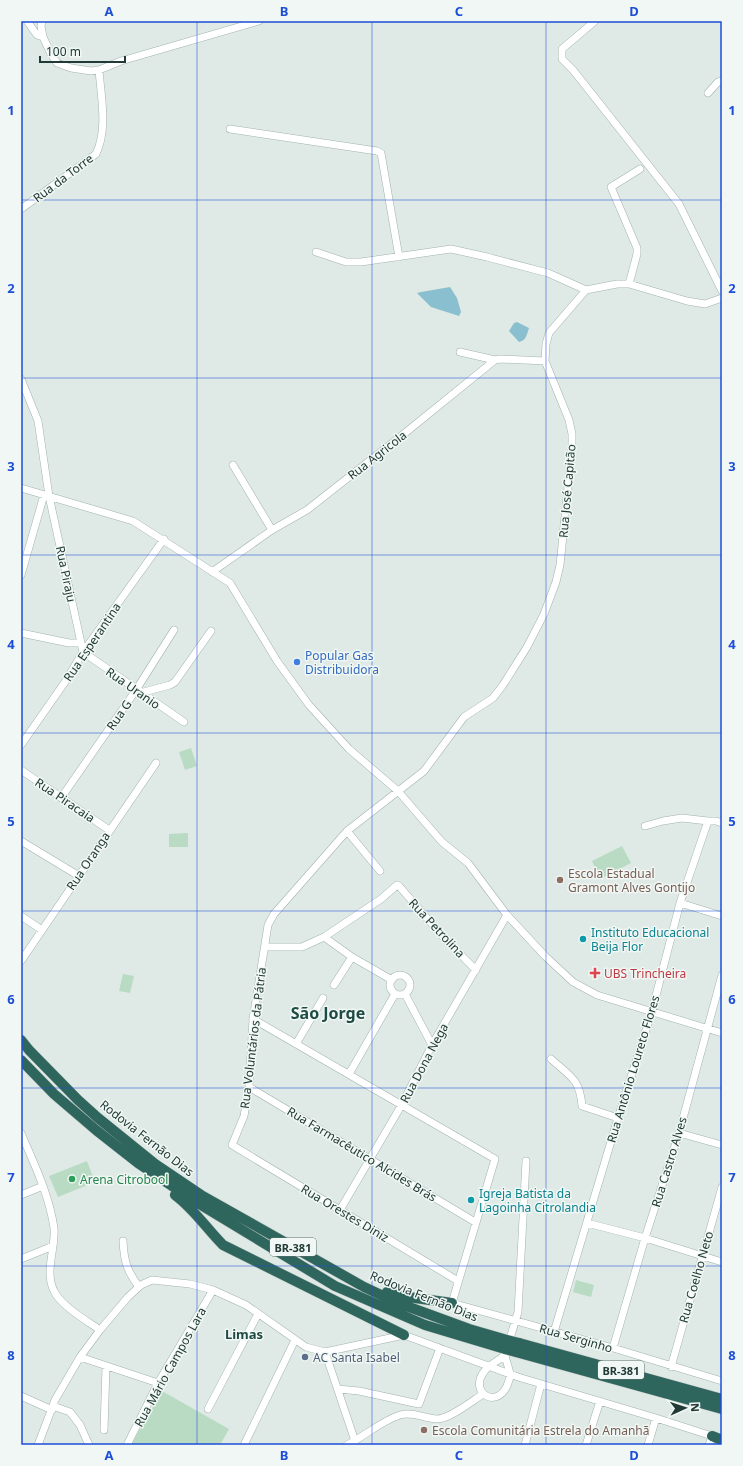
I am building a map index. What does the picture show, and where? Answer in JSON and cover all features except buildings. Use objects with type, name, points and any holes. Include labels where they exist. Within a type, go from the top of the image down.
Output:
[{"type":"highway","name":"Rodovia Fernão Dias","points":[[21,1040],[78,1100],[98,1118],[155,1164],[201,1195],[364,1287],[398,1302],[469,1329],[506,1348]]},
{"type":"highway","name":"Rodovia Fernão Dias","points":[[21,1060],[60,1099],[138,1163],[196,1202],[335,1286],[425,1325],[506,1348],[518,1348],[722,1399]]},
{"type":"highway","points":[[138,1163],[145,1172],[181,1199],[223,1245],[404,1335]]},
{"type":"highway","points":[[331,1268],[393,1294],[452,1303]]},
{"type":"highway","name":"Rodovia Fernão Dias","points":[[518,1348],[722,1409]]},
{"type":"highway","points":[[710,1440],[722,1440]]},
{"type":"street","points":[[27,21],[38,34],[43,37]]},
{"type":"street","points":[[42,21],[41,26],[43,37],[57,63],[81,70],[99,70],[121,61],[259,21]]},
{"type":"street","points":[[595,21],[562,49],[562,59],[573,70],[679,204],[722,291]]},
{"type":"street","name":"Rua da Torre","points":[[21,209],[96,154],[99,147],[103,125],[99,70]]},
{"type":"street","points":[[708,93],[718,82],[722,81]]},
{"type":"street","points":[[230,129],[377,151],[381,153],[383,157],[399,257]]},
{"type":"street","points":[[629,284],[637,254],[637,248],[611,186],[640,169]]},
{"type":"street","points":[[316,252],[346,262],[369,262],[451,249],[548,273],[586,290],[617,284],[629,284],[687,302],[705,304],[722,298]]},
{"type":"street","name":"Rua José Capitão","points":[[398,791],[424,771],[464,716],[492,698],[503,685],[527,647],[544,614],[556,582],[560,565],[572,448],[572,434],[569,420],[546,362],[546,344],[549,333],[586,290]]},
{"type":"street","points":[[460,352],[495,360],[546,362]]},
{"type":"street","name":"Rua Agricola","points":[[212,572],[272,530],[307,510],[495,360]]},
{"type":"street","name":"Rua Piraju","points":[[21,379],[23,390],[38,421],[46,496],[83,652]]},
{"type":"street","points":[[233,465],[272,530]]},
{"type":"street","points":[[21,488],[133,521],[164,539],[212,572],[230,582],[277,661],[309,705],[349,749],[398,791],[442,842],[468,863],[507,915],[545,956],[573,982],[597,995],[722,1033]]},
{"type":"street","points":[[21,575],[46,496]]},
{"type":"street","name":"Rua Esperantina","points":[[21,745],[56,695],[83,652],[164,539]]},
{"type":"street","name":"Rua G","points":[[61,798],[138,691],[174,630]]},
{"type":"street","points":[[138,691],[170,685],[175,682],[210,631]]},
{"type":"street","points":[[21,633],[69,643],[81,643]]},
{"type":"street","name":"Rua Uranio","points":[[83,652],[184,722]]},
{"type":"street","name":"Rua Oranga","points":[[21,961],[156,762]]},
{"type":"street","name":"Rua Piracaia","points":[[21,770],[109,830]]},
{"type":"street","name":"Rua Voluntários da Pátria","points":[[232,1145],[244,1116],[249,1087],[253,1019],[268,925],[274,914],[347,831],[398,791]]},
{"type":"street","points":[[645,826],[682,818],[716,821],[722,823]]},
{"type":"street","name":"Rua Antônio Loureto Flores","points":[[554,1332],[618,1118],[652,1012],[680,903],[708,821]]},
{"type":"street","points":[[347,831],[380,871]]},
{"type":"street","points":[[21,840],[79,876]]},
{"type":"street","name":"Rua Petrolina","points":[[324,937],[381,899],[397,885],[445,939],[476,970]]},
{"type":"street","points":[[680,903],[722,916]]},
{"type":"street","name":"Rua Dona Nega","points":[[340,1210],[401,1106],[432,1045],[507,915]]},
{"type":"street","points":[[21,916],[42,930]]},
{"type":"street","points":[[265,948],[302,946],[324,937],[352,957],[392,980]]},
{"type":"street","points":[[334,985],[352,957]]},
{"type":"street","name":"Rua Castro Alves","points":[[613,1348],[645,1238],[679,1133],[722,975]]},
{"type":"street","points":[[397,976],[403,976],[406,978],[410,986],[405,994],[400,995],[392,992],[390,986],[392,980],[397,976]]},
{"type":"street","points":[[349,1074],[395,994]]},
{"type":"street","points":[[405,994],[432,1045]]},
{"type":"street","points":[[296,1044],[323,998]]},
{"type":"street","points":[[253,1019],[495,1159],[452,1303]]},
{"type":"street","points":[[551,1059],[573,1078],[577,1084],[581,1093],[582,1106],[618,1118]]},
{"type":"street","name":"Rua Farmacêutico Alcides Brás","points":[[249,1087],[371,1158],[475,1222]]},
{"type":"street","points":[[21,1133],[48,1197],[54,1229],[50,1275],[54,1292],[67,1307],[100,1330]]},
{"type":"street","points":[[679,1133],[722,1145]]},
{"type":"street","name":"Rua Orestes Diniz","points":[[232,1145],[458,1281]]},
{"type":"street","points":[[506,1348],[510,1374],[508,1382],[502,1394],[491,1398],[483,1394],[479,1387],[480,1380],[484,1372],[506,1348],[518,1312],[526,1161]]},
{"type":"street","points":[[21,1195],[43,1186]]},
{"type":"street","name":"Rua Coelho Neto","points":[[671,1367],[701,1256],[722,1187]]},
{"type":"street","points":[[587,1223],[645,1238],[722,1262]]},
{"type":"street","points":[[123,1241],[124,1259],[128,1271],[139,1287]]},
{"type":"street","points":[[21,1259],[53,1246]]},
{"type":"street","points":[[38,1445],[54,1405],[80,1357],[100,1330],[128,1297],[139,1287],[152,1280],[190,1284],[213,1290],[246,1305],[306,1348],[325,1352],[404,1335],[510,1374],[656,1418],[710,1440]]},
{"type":"street","name":"Rua Mário Campos Lara","points":[[127,1445],[158,1383],[213,1290]]},
{"type":"street","name":"Rua Serginho","points":[[452,1303],[613,1348],[671,1367],[722,1381]]},
{"type":"street","points":[[208,1409],[258,1314]]},
{"type":"street","points":[[244,1445],[295,1340]]},
{"type":"street","points":[[338,1389],[359,1391],[419,1404],[440,1348]]},
{"type":"street","points":[[325,1352],[355,1443]]},
{"type":"street","points":[[80,1357],[158,1383]]},
{"type":"street","points":[[104,1430],[106,1366]]},
{"type":"street","points":[[525,1445],[541,1384]]},
{"type":"street","points":[[347,1445],[355,1443],[379,1425],[400,1415],[409,1414],[438,1419],[448,1416],[483,1394]]},
{"type":"street","points":[[21,1396],[54,1405],[70,1412],[80,1425],[89,1445]]},
{"type":"street","points":[[586,1445],[600,1401]]},
{"type":"street","points":[[648,1445],[656,1418]]},
{"type":"green space","points":[[191,748],[197,766],[185,770],[179,752]]},
{"type":"green space","points":[[188,833],[188,847],[169,847],[169,834]]},
{"type":"green space","points":[[622,846],[631,863],[600,879],[592,861]]},
{"type":"green space","points":[[123,974],[134,976],[130,993],[119,991]]},
{"type":"green space","name":"Arena Citrobool","points":[[87,1161],[95,1182],[58,1197],[49,1176]]},
{"type":"green space","points":[[576,1280],[594,1285],[591,1297],[573,1292]]},
{"type":"green space","points":[[162,1391],[229,1429],[220,1445],[131,1445]]},
{"type":"water","points":[[450,287],[457,298],[461,312],[459,316],[431,307],[417,293],[421,292]]},
{"type":"water","points":[[517,322],[529,328],[525,339],[519,342],[509,331],[514,323]]},
{"type":"place","name":"Popular Gas Distribuidora","points":[[297,662]]},
{"type":"place","name":"Escola Estadual Gramont Alves Gontijo","points":[[560,880]]},
{"type":"place","name":"Instituto Educacional Beija Flor","points":[[583,939]]},
{"type":"place","name":"UBS Trincheira","points":[[595,973]]},
{"type":"place","name":"Arena Citrobool","points":[[72,1179]]},
{"type":"place","name":"Igreja Batista da Lagoinha Citrolandia","points":[[471,1200]]},
{"type":"place","name":"AC Santa Isabel","points":[[305,1357]]},
{"type":"place","name":"Escola Comunitária Estrela do Amanhã","points":[[424,1430]]},
{"type":"district","name":"São Jorge","points":[[328,1013]]},
{"type":"district","name":"Limas","points":[[244,1334]]}]
